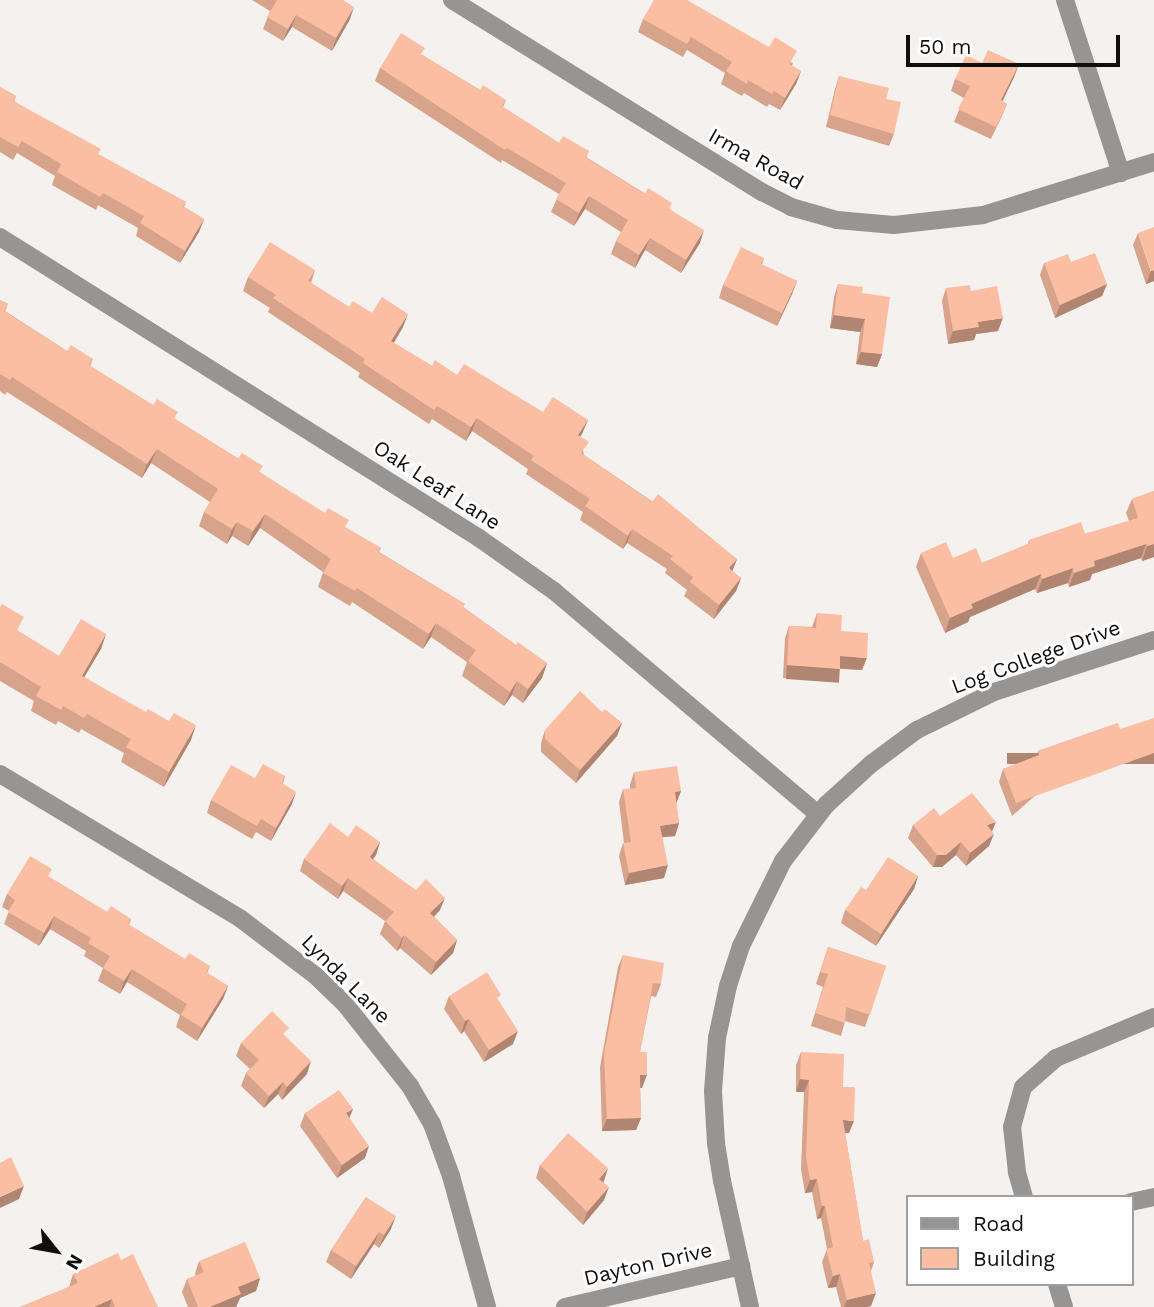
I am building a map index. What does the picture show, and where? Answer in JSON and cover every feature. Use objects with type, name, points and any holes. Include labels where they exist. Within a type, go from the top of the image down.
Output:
[{"type":"street","name":"Irma Road","points":[[452,0],[762,192],[790,207],[837,220],[894,225],[947,222],[983,215],[1154,162]]},
{"type":"street","points":[[1065,0],[1121,173]]},
{"type":"street","name":"Oak Leaf Lane","points":[[0,237],[479,538],[554,591],[818,814]]},
{"type":"street","name":"Log College Drive","points":[[750,1307],[716,1143],[713,1091],[717,1038],[728,986],[762,900],[783,861],[818,814],[871,764],[917,730],[968,702],[1154,640]]},
{"type":"street","name":"Lynda Lane","points":[[0,774],[241,919],[316,976],[345,1004],[410,1086],[432,1124],[451,1176],[487,1307]]},
{"type":"street","points":[[1023,1195],[1017,1172],[1012,1127],[1023,1087],[1056,1058],[1154,1017]]},
{"type":"street","points":[[1133,1201],[1154,1196]]},
{"type":"street","name":"Dayton Drive","points":[[565,1307],[741,1266]]},
{"type":"street","points":[[1058,1286],[1064,1307]]},
{"type":"building","points":[[277,0],[343,0],[354,7],[336,38],[296,15],[288,29],[267,17]]},
{"type":"building","points":[[654,0],[687,0],[769,47],[775,37],[797,51],[789,64],[801,71],[785,98],[748,80],[747,84],[726,71],[732,62],[691,37],[687,44],[643,19]]},
{"type":"building","points":[[401,33],[425,48],[421,54],[480,90],[483,85],[506,100],[502,106],[559,143],[563,136],[589,151],[585,157],[645,194],[648,188],[672,203],[669,209],[704,230],[686,260],[650,238],[639,255],[616,241],[628,220],[589,196],[579,213],[556,199],[566,183],[507,148],[505,150],[380,68]]},
{"type":"building","points":[[988,50],[1019,64],[1001,100],[1007,104],[996,127],[958,109],[970,86],[955,79],[966,55],[982,63]]},
{"type":"building","points":[[839,76],[889,88],[886,99],[901,102],[894,134],[830,115]]},
{"type":"building","points":[[0,87],[16,96],[13,101],[101,149],[98,154],[186,202],[183,206],[204,219],[185,251],[140,223],[144,216],[103,193],[100,197],[57,172],[61,164],[22,141],[18,147],[0,137]]},
{"type":"building","points":[[1154,227],[1154,270],[1151,271],[1138,233]]},
{"type":"building","points":[[270,242],[315,270],[308,281],[349,307],[353,301],[372,313],[382,297],[408,314],[391,341],[432,366],[435,360],[457,375],[464,364],[543,412],[553,397],[588,420],[578,435],[589,442],[581,453],[652,502],[658,494],[737,559],[729,568],[741,578],[719,605],[690,582],[693,577],[670,559],[673,556],[632,529],[628,536],[585,506],[590,499],[531,460],[534,456],[477,418],[471,427],[437,406],[434,410],[363,363],[365,359],[273,298],[276,295],[248,277]]},
{"type":"building","points":[[741,247],[764,258],[761,264],[797,281],[782,313],[723,285]]},
{"type":"building","points":[[1095,253],[1107,284],[1060,305],[1044,263],[1068,254],[1071,262]]},
{"type":"building","points":[[838,284],[863,287],[862,293],[890,297],[882,354],[861,352],[865,319],[834,315]]},
{"type":"building","points":[[970,285],[971,291],[997,286],[1003,318],[978,322],[979,327],[953,331],[946,288]]},
{"type":"building","points":[[0,300],[8,304],[4,311],[67,351],[71,345],[93,359],[89,365],[153,405],[157,399],[178,412],[174,418],[238,459],[242,453],[263,466],[259,472],[325,513],[328,508],[349,520],[345,527],[381,548],[378,552],[465,604],[463,607],[516,645],[518,642],[547,663],[528,689],[517,681],[510,692],[468,661],[476,650],[436,623],[429,634],[357,588],[355,591],[323,573],[331,559],[265,514],[253,531],[237,522],[232,529],[204,512],[218,489],[157,449],[147,464],[12,377],[10,380],[0,374]]},
{"type":"building","points":[[1154,491],[1154,544],[1146,544],[1094,561],[1095,566],[1074,573],[1073,568],[1042,579],[1041,574],[971,604],[973,608],[950,618],[921,553],[946,542],[953,558],[976,548],[982,563],[1030,543],[1029,540],[1081,522],[1085,534],[1138,518],[1132,499]]},
{"type":"building","points":[[2,604],[24,617],[17,630],[59,656],[81,619],[106,634],[82,676],[146,712],[148,709],[169,721],[174,713],[196,725],[169,772],[126,747],[131,739],[87,714],[84,718],[63,706],[61,710],[36,696],[41,687],[0,662]]},
{"type":"building","points":[[817,613],[842,615],[841,631],[868,633],[867,658],[840,656],[840,669],[787,665],[789,626],[816,628]]},
{"type":"building","points":[[580,691],[602,712],[605,709],[622,723],[580,770],[545,739],[545,730]]},
{"type":"building","points":[[1154,718],[1154,753],[1016,803],[1003,769],[1039,755],[1038,751],[1118,723],[1120,729]]},
{"type":"building","points":[[263,764],[285,776],[282,783],[296,792],[276,828],[261,819],[257,826],[211,800],[231,765],[255,778]]},
{"type":"building","points":[[677,766],[681,791],[675,792],[679,823],[660,826],[668,865],[629,873],[623,843],[631,842],[623,789],[636,788],[634,772]]},
{"type":"building","points":[[972,793],[996,822],[987,825],[994,834],[970,853],[961,842],[946,855],[937,855],[913,825],[934,808],[940,816]]},
{"type":"building","points":[[330,823],[348,837],[356,825],[380,842],[370,857],[416,890],[426,879],[445,898],[430,913],[457,940],[436,962],[404,935],[402,938],[385,921],[394,912],[348,878],[342,886],[304,859]]},
{"type":"building","points":[[30,856],[52,869],[48,876],[107,912],[111,906],[131,919],[128,924],[185,959],[189,953],[210,966],[206,972],[228,986],[202,1028],[181,1015],[187,1004],[132,969],[124,981],[103,968],[110,956],[88,943],[91,938],[54,916],[44,933],[8,912],[15,900],[7,894]]},
{"type":"building","points":[[888,857],[918,876],[881,934],[845,910],[861,887],[866,890]]},
{"type":"building","points":[[828,947],[886,966],[870,1015],[846,1007],[845,1023],[815,1013],[828,974],[820,972]]},
{"type":"building","points":[[623,955],[664,963],[661,984],[653,983],[640,1052],[647,1052],[647,1075],[640,1075],[641,1118],[607,1119],[604,1054]]},
{"type":"building","points":[[487,972],[501,995],[497,998],[518,1031],[489,1050],[469,1019],[465,1021],[449,996]]},
{"type":"building","points":[[272,1011],[289,1028],[283,1034],[311,1061],[287,1087],[283,1082],[269,1096],[246,1073],[259,1060],[241,1043]]},
{"type":"building","points":[[801,1052],[844,1054],[843,1087],[855,1087],[854,1121],[843,1120],[863,1241],[869,1239],[874,1262],[869,1263],[876,1293],[847,1300],[840,1274],[833,1276],[826,1249],[833,1247],[825,1206],[822,1206],[817,1179],[810,1180],[806,1157],[809,1080],[800,1079]]},
{"type":"building","points":[[339,1090],[353,1109],[346,1113],[369,1146],[342,1165],[305,1113]]},
{"type":"building","points":[[568,1133],[608,1168],[599,1179],[609,1187],[587,1212],[540,1165]]},
{"type":"building","points":[[11,1157],[24,1186],[0,1197],[0,1163]]},
{"type":"building","points":[[366,1197],[396,1216],[384,1235],[379,1232],[356,1266],[331,1250]]},
{"type":"building","points":[[245,1242],[260,1278],[238,1287],[241,1294],[210,1307],[198,1307],[187,1279],[204,1272],[199,1261]]},
{"type":"building","points":[[118,1253],[121,1260],[133,1254],[158,1307],[115,1307],[112,1299],[94,1307],[20,1307],[78,1283],[73,1274]]}]
